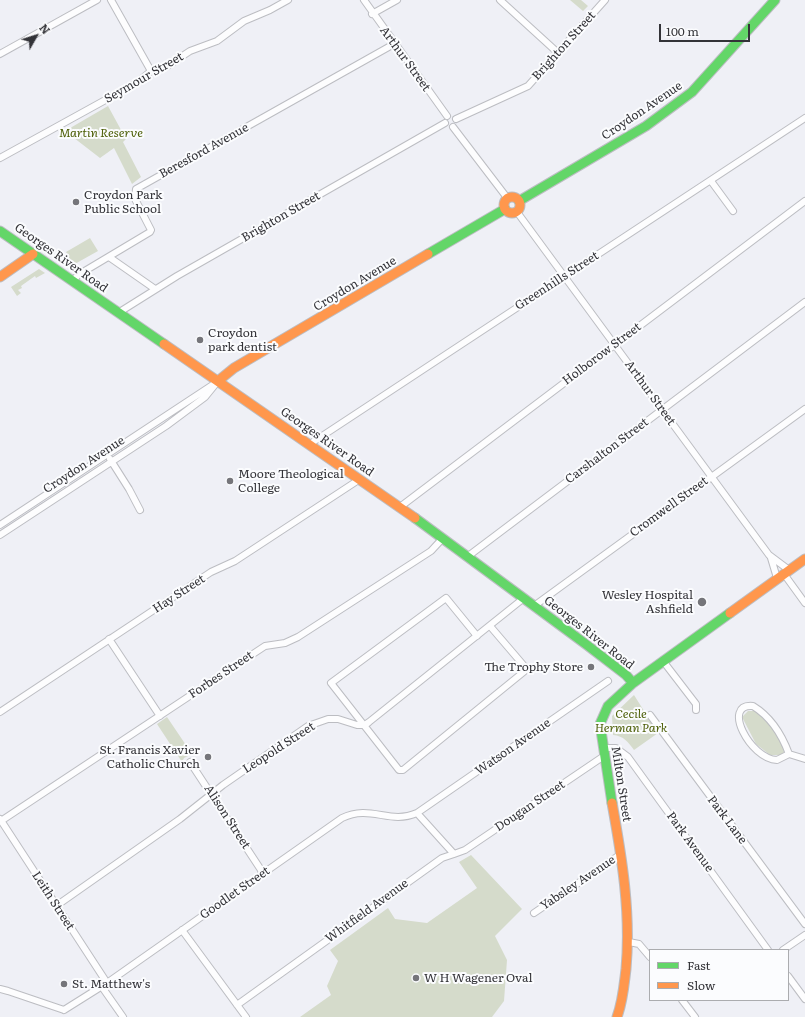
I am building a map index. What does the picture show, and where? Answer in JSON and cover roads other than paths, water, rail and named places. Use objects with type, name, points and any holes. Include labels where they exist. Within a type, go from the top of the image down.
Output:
[{"type":"main road","name":"Croydon Avenue","points":[[519,201],[646,126],[692,92],[775,0]]},
{"type":"main road","points":[[512,198],[519,201],[520,208],[517,212],[509,212],[505,209],[505,203],[508,199],[512,198]]},
{"type":"main road","name":"Croydon Avenue","points":[[218,381],[234,368],[505,209]]},
{"type":"main road","name":"Georges River Road","points":[[0,231],[400,507],[626,675],[633,683]]},
{"type":"main road","points":[[0,277],[33,254]]},
{"type":"main road","name":"Milton Street","points":[[617,1017],[624,990],[628,942],[621,854],[603,752],[600,724],[601,715],[611,702],[633,683],[805,559]]},
{"type":"street","points":[[0,54],[97,0]]},
{"type":"street","points":[[111,0],[151,71]]},
{"type":"street","name":"Seymour Street","points":[[0,158],[138,82],[151,71],[166,67],[190,51],[217,41],[244,21],[270,10],[288,0]]},
{"type":"street","name":"Arthur Street","points":[[364,0],[372,14],[447,116]]},
{"type":"street","points":[[372,14],[397,0]]},
{"type":"street","points":[[500,0],[557,52]]},
{"type":"street","name":"Brighton Street","points":[[456,119],[528,86],[605,0]]},
{"type":"street","name":"Beresford Avenue","points":[[73,281],[78,275],[150,232],[151,230],[134,198],[136,189],[394,44]]},
{"type":"street","points":[[453,126],[456,124],[456,119],[452,115],[447,116],[445,123],[449,127],[453,126],[508,199]]},
{"type":"street","name":"Greenhills Street","points":[[310,444],[805,118]]},
{"type":"street","name":"Brighton Street","points":[[118,313],[155,289],[445,123]]},
{"type":"street","points":[[711,181],[733,211]]},
{"type":"street","name":"Holborow Street","points":[[400,507],[805,201]]},
{"type":"street","name":"Arthur Street","points":[[517,212],[805,603]]},
{"type":"street","points":[[109,257],[155,289]]},
{"type":"street","name":"Carshalton Street","points":[[468,557],[805,302]]},
{"type":"street","name":"Croydon Avenue","points":[[0,525],[218,381]]},
{"type":"street","name":"Croydon Avenue","points":[[0,535],[166,426],[206,397],[218,381]]},
{"type":"street","name":"Cromwell Street","points":[[534,606],[805,409]]},
{"type":"street","points":[[107,455],[129,489],[140,510]]},
{"type":"street","name":"Hay Street","points":[[0,712],[211,572],[235,562],[360,479]]},
{"type":"street","points":[[13,517],[17,523]]},
{"type":"street","name":"Forbes Street","points":[[0,820],[265,646],[285,643],[308,630],[432,551],[443,538]]},
{"type":"street","name":"Arthur Street","points":[[770,555],[783,574]]},
{"type":"street","points":[[477,636],[446,598],[331,683],[400,770],[403,770],[526,670],[490,626]]},
{"type":"street","points":[[364,725],[524,598]]},
{"type":"street","points":[[109,639],[160,716]]},
{"type":"street","points":[[664,661],[696,704],[696,710]]},
{"type":"street","name":"Watson Avenue","points":[[417,813],[608,681]]},
{"type":"street","points":[[789,754],[779,732],[766,717],[753,706],[742,709],[738,720],[749,742],[761,755],[777,760],[789,754],[805,759]]},
{"type":"street","name":"Park Lane","points":[[650,715],[805,924]]},
{"type":"street","name":"Leopold Street","points":[[56,906],[180,819],[212,794],[308,726],[328,719],[338,719],[364,725]]},
{"type":"street","name":"Park Avenue","points":[[603,752],[616,748],[628,757],[767,949]]},
{"type":"street","name":"Dougan Street","points":[[454,854],[465,850],[603,752]]},
{"type":"street","name":"Alison Street","points":[[190,762],[263,873]]},
{"type":"street","name":"Goodlet Street","points":[[64,1014],[263,873],[348,815],[368,812],[402,818],[417,813]]},
{"type":"street","points":[[417,813],[454,854]]},
{"type":"street","name":"Leith Street","points":[[0,820],[56,906],[123,1017]]},
{"type":"street","name":"Whitfield Avenue","points":[[237,1005],[442,858],[454,854]]},
{"type":"street","name":"Yabsley Avenue","points":[[534,913],[621,854]]},
{"type":"street","points":[[182,930],[246,1017]]},
{"type":"street","points":[[784,949],[805,935]]},
{"type":"street","points":[[628,942],[639,944],[649,956]]},
{"type":"street","points":[[789,977],[805,999]]},
{"type":"street","points":[[0,990],[8,991],[64,1014]]},
{"type":"street","points":[[683,1001],[695,1017]]},
{"type":"place","name":"Croydon Park Public School","points":[[76,202]]},
{"type":"place","name":"Croydon park dentist","points":[[200,340]]},
{"type":"place","name":"Moore Theological College","points":[[230,481]]},
{"type":"place","name":"Wesley Hospital Ashfield","points":[[702,602]]},
{"type":"place","name":"The Trophy Store","points":[[591,667]]},
{"type":"place","name":"St. Francis Xavier Catholic Church","points":[[208,757]]},
{"type":"place","name":"W H Wagener Oval","points":[[416,978]]},
{"type":"place","name":"St. Matthew's","points":[[64,984]]},
{"type":"park label","name":"Martin Reserve","points":[[101,133]]},
{"type":"park label","name":"Cecile Herman Park","points":[[631,721]]}]
